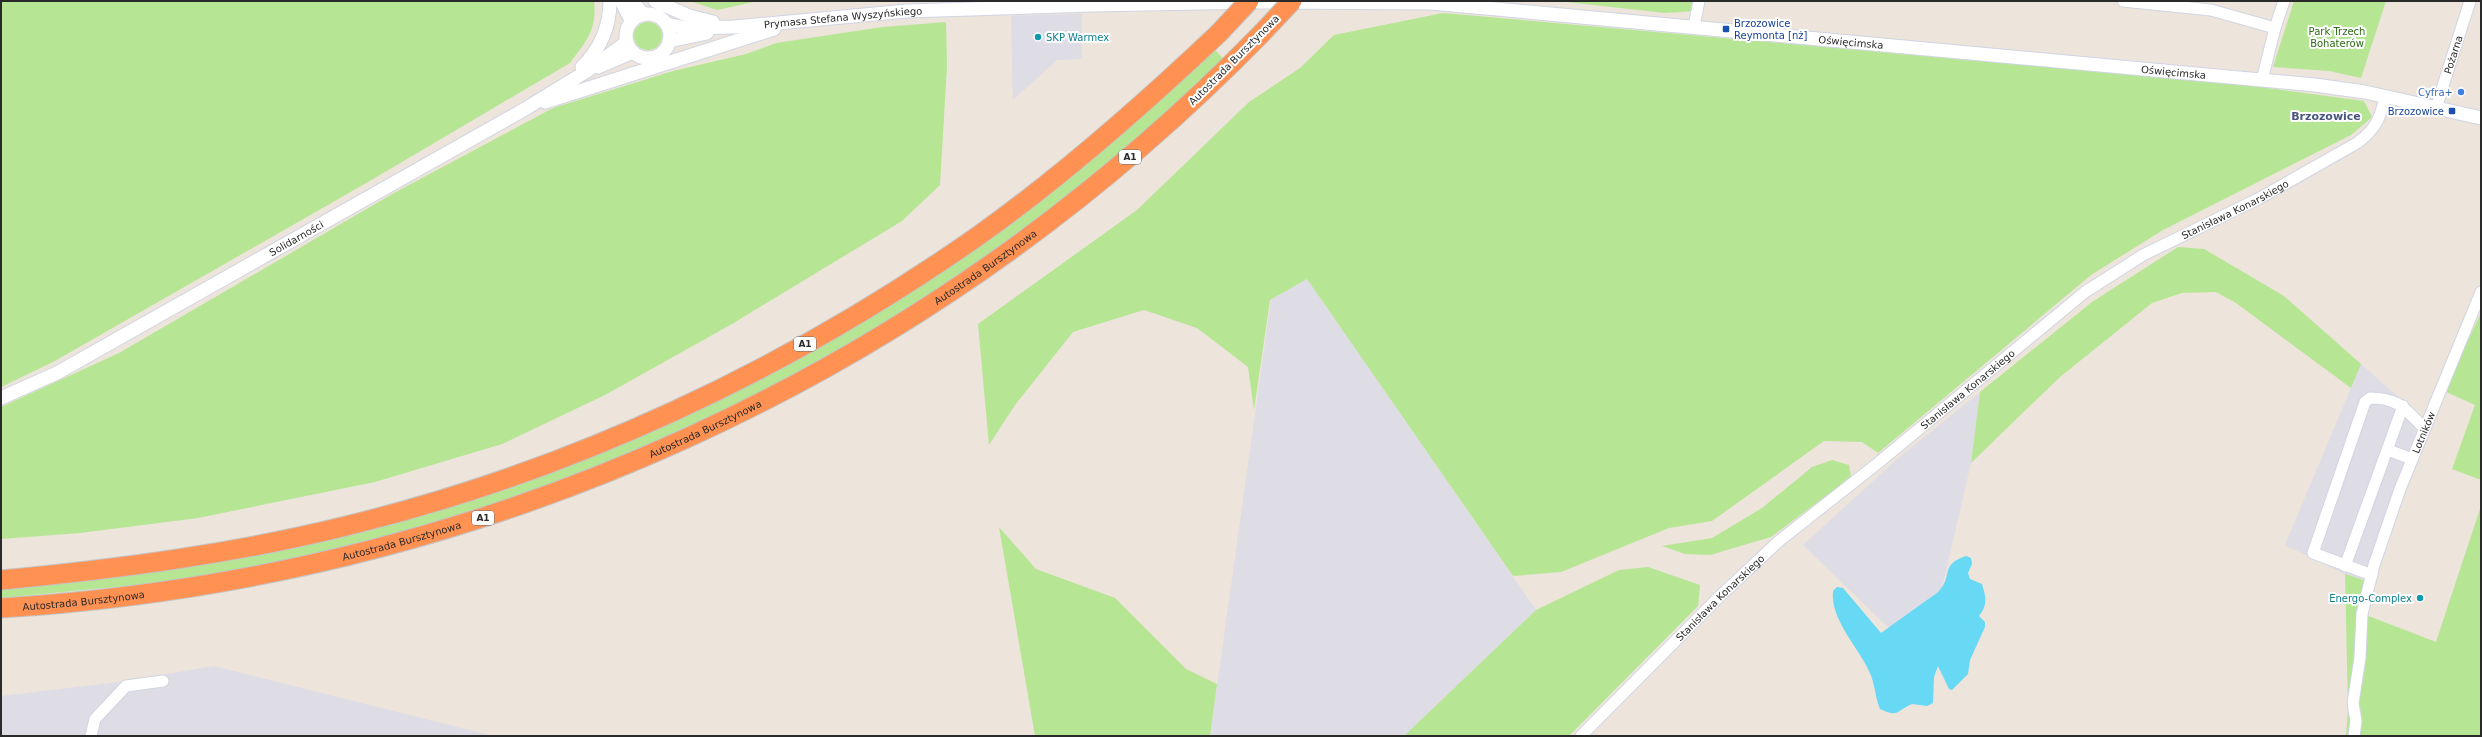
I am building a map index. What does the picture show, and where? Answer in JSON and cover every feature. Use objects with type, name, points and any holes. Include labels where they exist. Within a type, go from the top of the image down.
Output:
[{"type":"highway","name":"A1","points":[[1,580],[144,564],[256,546],[346,526],[487,486],[586,450],[692,404],[778,359],[891,293],[978,236],[1085,154],[1138,109],[1219,33],[1249,1]]},
{"type":"highway","name":"Autostrada Bursztynowa","points":[[1,608],[94,599],[240,578],[338,558],[433,533],[492,515],[604,474],[702,431],[824,370],[911,318],[986,269],[1075,203],[1153,138],[1262,33],[1292,1]]},
{"type":"street","points":[[548,95],[594,54],[604,35],[609,18],[610,1]]},
{"type":"street","points":[[621,1],[631,20]]},
{"type":"street","points":[[632,1],[643,14]]},
{"type":"street","points":[[656,1],[689,16],[734,27]]},
{"type":"street","points":[[1694,26],[1699,1]]},
{"type":"street","points":[[2123,1],[2211,10],[2275,28]]},
{"type":"street","points":[[2262,80],[2275,28],[2284,1]]},
{"type":"street","name":"Pożarna","points":[[2436,108],[2470,1]]},
{"type":"street","name":"Prymasa Stefana Wyszyńskiego","points":[[667,24],[676,27],[734,27],[907,11],[1217,2]]},
{"type":"street","name":"Oświęcimska","points":[[1217,2],[1431,2],[1694,26],[2262,80],[2365,92],[2481,118]]},
{"type":"street","points":[[643,14],[657,15],[667,24],[670,41],[666,48],[654,57],[647,58],[630,47],[627,28],[631,20],[643,14]]},
{"type":"street","points":[[524,109],[735,40],[804,20]]},
{"type":"street","name":"Prymasa Stefana Wyszyńskiego","points":[[670,41],[734,27]]},
{"type":"street","name":"Solidarności","points":[[1,398],[57,373],[524,109],[630,47]]},
{"type":"street","name":"Stanisława Konarskiego","points":[[1581,736],[1720,596],[1779,541],[1883,458],[2085,292],[2143,256],[2258,199],[2358,143],[2370,133],[2376,124],[2381,115],[2385,96]]},
{"type":"street","name":"Lotników","points":[[2354,736],[2356,721],[2353,702],[2360,658],[2362,614],[2372,575],[2400,489],[2481,292]]},
{"type":"street","points":[[2372,575],[2313,553],[2365,402],[2370,398],[2387,398],[2403,406],[2424,428]]},
{"type":"street","points":[[2345,566],[2403,406]]},
{"type":"street","points":[[2388,450],[2412,459]]},
{"type":"street","points":[[91,736],[95,718],[126,686],[162,681]]},
{"type":"shaded area","points":[[1082,14],[1082,59],[1057,60],[1013,100],[1011,16]]},
{"type":"shaded area","points":[[1307,279],[1536,610],[1404,736],[1210,736],[1271,300]]},
{"type":"shaded area","points":[[2361,364],[2420,416],[2370,582],[2345,574],[2285,545]]},
{"type":"shaded area","points":[[1980,392],[1971,463],[1942,588],[1889,628],[1803,545],[1896,460]]},
{"type":"shaded area","points":[[214,666],[493,736],[1,736],[1,696],[119,682]]},
{"type":"green space","points":[[1,1],[594,1],[595,11],[590,34],[570,63],[368,182],[53,362],[1,387]]},
{"type":"green space","points":[[690,1],[758,1],[717,10]]},
{"type":"green space","points":[[1558,1],[1696,1],[1696,11],[1665,13]]},
{"type":"green space","name":"Park Trzech Bohaterów","points":[[2294,1],[2386,1],[2361,78],[2329,71],[2273,67]]},
{"type":"green space","points":[[1443,13],[1995,62],[2180,76],[2364,101],[2372,117],[2351,135],[2163,230],[2091,275],[1878,453],[1862,442],[1824,441],[1712,521],[1669,528],[1561,572],[1513,576],[1307,279],[1270,300],[1254,410],[1248,367],[1197,328],[1144,310],[1073,332],[1015,405],[989,445],[978,324],[1137,210],[1249,102],[1300,68],[1334,35]]},
{"type":"green space","points":[[648,22],[658,26],[662,36],[658,46],[648,50],[638,46],[634,36],[638,26]]},
{"type":"green space","points":[[946,22],[947,66],[940,185],[902,221],[732,324],[605,395],[502,444],[375,482],[198,518],[80,533],[1,539],[1,407],[119,353],[394,193],[553,108],[673,71],[746,54],[776,43],[883,27]]},
{"type":"green space","points":[[1213,48],[1225,60],[1097,176],[909,311],[718,416],[547,488],[369,543],[187,580],[1,598],[1,586],[413,516],[843,330]]},
{"type":"green space","points":[[2178,247],[2204,249],[2284,296],[2361,364],[2351,388],[2236,303],[2216,292],[2182,293],[2152,303],[2060,377],[1971,463],[1980,392],[2092,302]]},
{"type":"green space","points":[[2481,313],[2481,480],[2452,469],[2475,405],[2444,391]]},
{"type":"green space","points":[[1832,460],[1849,465],[1851,477],[1771,537],[1710,555],[1685,554],[1662,546],[1712,538],[1762,508],[1812,467]]},
{"type":"green space","points":[[2481,506],[2481,736],[2346,736],[2348,709],[2345,574],[2370,582],[2366,615],[2436,642]]},
{"type":"green space","points":[[999,527],[1036,569],[1115,598],[1186,669],[1217,684],[1210,736],[1035,736]]},
{"type":"green space","points":[[1648,567],[1700,585],[1698,606],[1569,736],[1404,736],[1536,610],[1619,570]]},
{"type":"water","points":[[1966,556],[1971,558],[1972,564],[1968,573],[1970,579],[1982,584],[1985,601],[1984,608],[1979,616],[1985,622],[1985,627],[1970,660],[1968,674],[1952,690],[1949,689],[1938,666],[1934,677],[1933,703],[1927,706],[1912,704],[1894,713],[1886,712],[1880,709],[1873,680],[1869,671],[1840,622],[1836,612],[1833,601],[1833,591],[1837,587],[1843,588],[1881,633],[1938,592],[1943,586],[1949,567],[1952,563]]},
{"type":"place","name":"Brzozowice Reymonta [nż]","points":[[1726,29]]},
{"type":"place","name":"SKP Warmex","points":[[1038,37]]},
{"type":"place","name":"Cyfra+","points":[[2461,92]]},
{"type":"place","name":"Brzozowice","points":[[2452,111]]},
{"type":"place","name":"Energo-Complex","points":[[2420,598]]},
{"type":"district","name":"Brzozowice","points":[[2326,116]]}]
